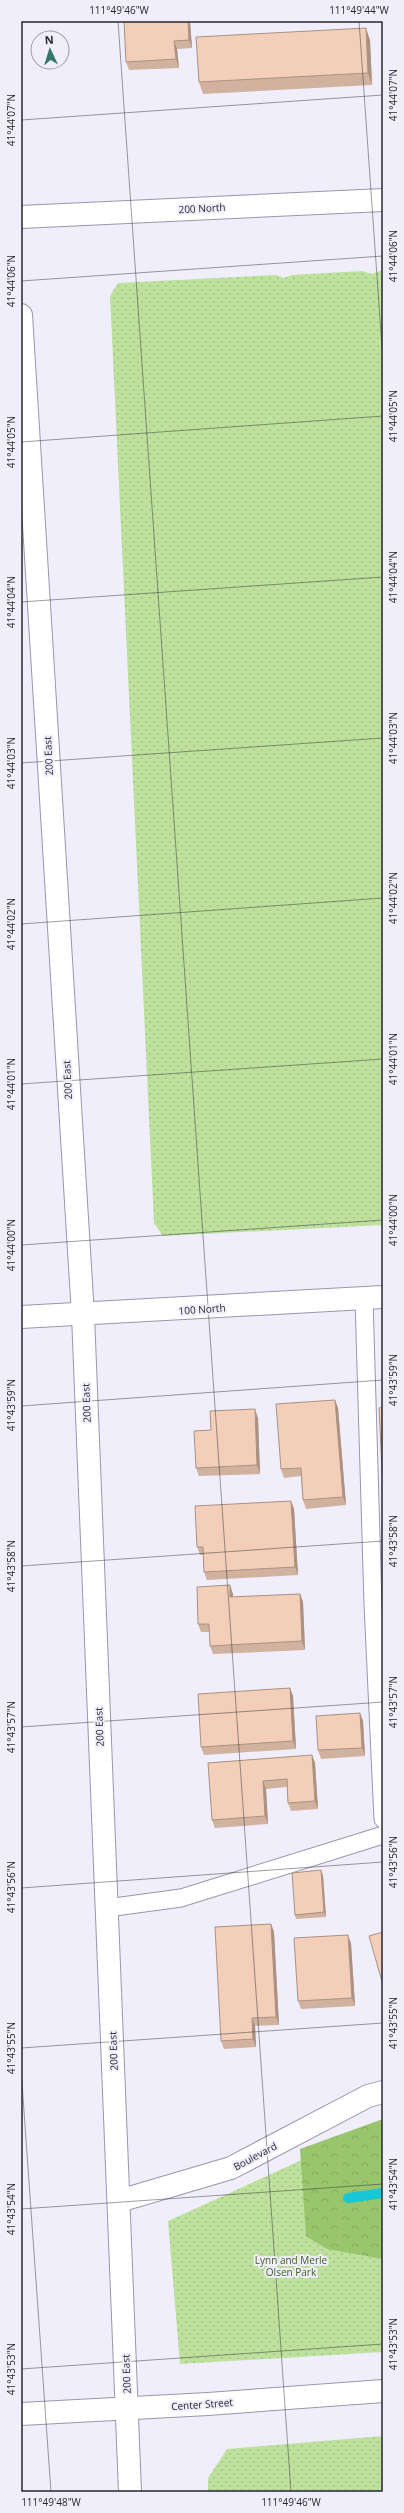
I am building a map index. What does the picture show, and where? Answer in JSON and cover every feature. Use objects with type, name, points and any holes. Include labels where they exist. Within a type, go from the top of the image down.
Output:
[{"type":"street","name":"200 North","points":[[21,217],[383,200]]},
{"type":"street","name":"200 East","points":[[21,315],[83,1315],[120,2201],[130,2492]]},
{"type":"street","name":"100 North","points":[[21,1317],[83,1315],[374,1298]]},
{"type":"street","name":"Boulevard","points":[[120,2201],[231,2168],[368,2096],[383,2092]]},
{"type":"street","name":"Center Street","points":[[21,2414],[127,2409],[383,2391]]},
{"type":"lane","points":[[374,1298],[378,1603],[383,1819]]},
{"type":"lane","points":[[107,1908],[182,1898],[383,1835]]},
{"type":"green space","points":[[383,270],[383,1225],[163,1236],[154,1223],[110,296],[118,283],[276,275],[284,278],[292,275],[363,271],[371,274]]},
{"type":"green space","points":[[383,2119],[383,2259],[327,2249],[306,2236],[300,2149]]},
{"type":"green space","name":"Lynn and Merle Olsen Park","points":[[383,2123],[383,2352],[180,2364],[168,2221]]},
{"type":"green space","points":[[383,2436],[383,2492],[208,2492],[208,2478],[227,2449]]},
{"type":"building","points":[[124,21],[188,21],[189,40],[174,41],[176,59],[126,62]]},
{"type":"building","points":[[366,28],[368,73],[199,82],[196,37]]},
{"type":"building","points":[[335,1400],[343,1497],[303,1500],[301,1468],[281,1469],[276,1404]]},
{"type":"building","points":[[383,1407],[383,1490],[379,1408]]},
{"type":"building","points":[[255,1409],[257,1465],[196,1468],[194,1431],[211,1430],[210,1411]]},
{"type":"building","points":[[291,1501],[295,1567],[204,1572],[203,1547],[197,1547],[195,1506]]},
{"type":"building","points":[[230,1585],[230,1597],[300,1594],[302,1641],[210,1646],[209,1624],[198,1624],[197,1587]]},
{"type":"building","points":[[290,1688],[293,1741],[201,1747],[198,1694]]},
{"type":"building","points":[[360,1713],[362,1748],[318,1750],[316,1716]]},
{"type":"building","points":[[312,1755],[315,1801],[288,1803],[287,1779],[263,1781],[265,1816],[212,1820],[208,1763]]},
{"type":"building","points":[[321,1870],[324,1912],[295,1915],[292,1873]]},
{"type":"building","points":[[271,1924],[276,2017],[252,2018],[253,2039],[221,2041],[215,1927]]},
{"type":"building","points":[[383,1932],[383,1985],[369,1936]]},
{"type":"building","points":[[348,1935],[352,1998],[298,2001],[294,1938]]},
{"type":"waterway","points":[[348,2198],[383,2193]]}]
